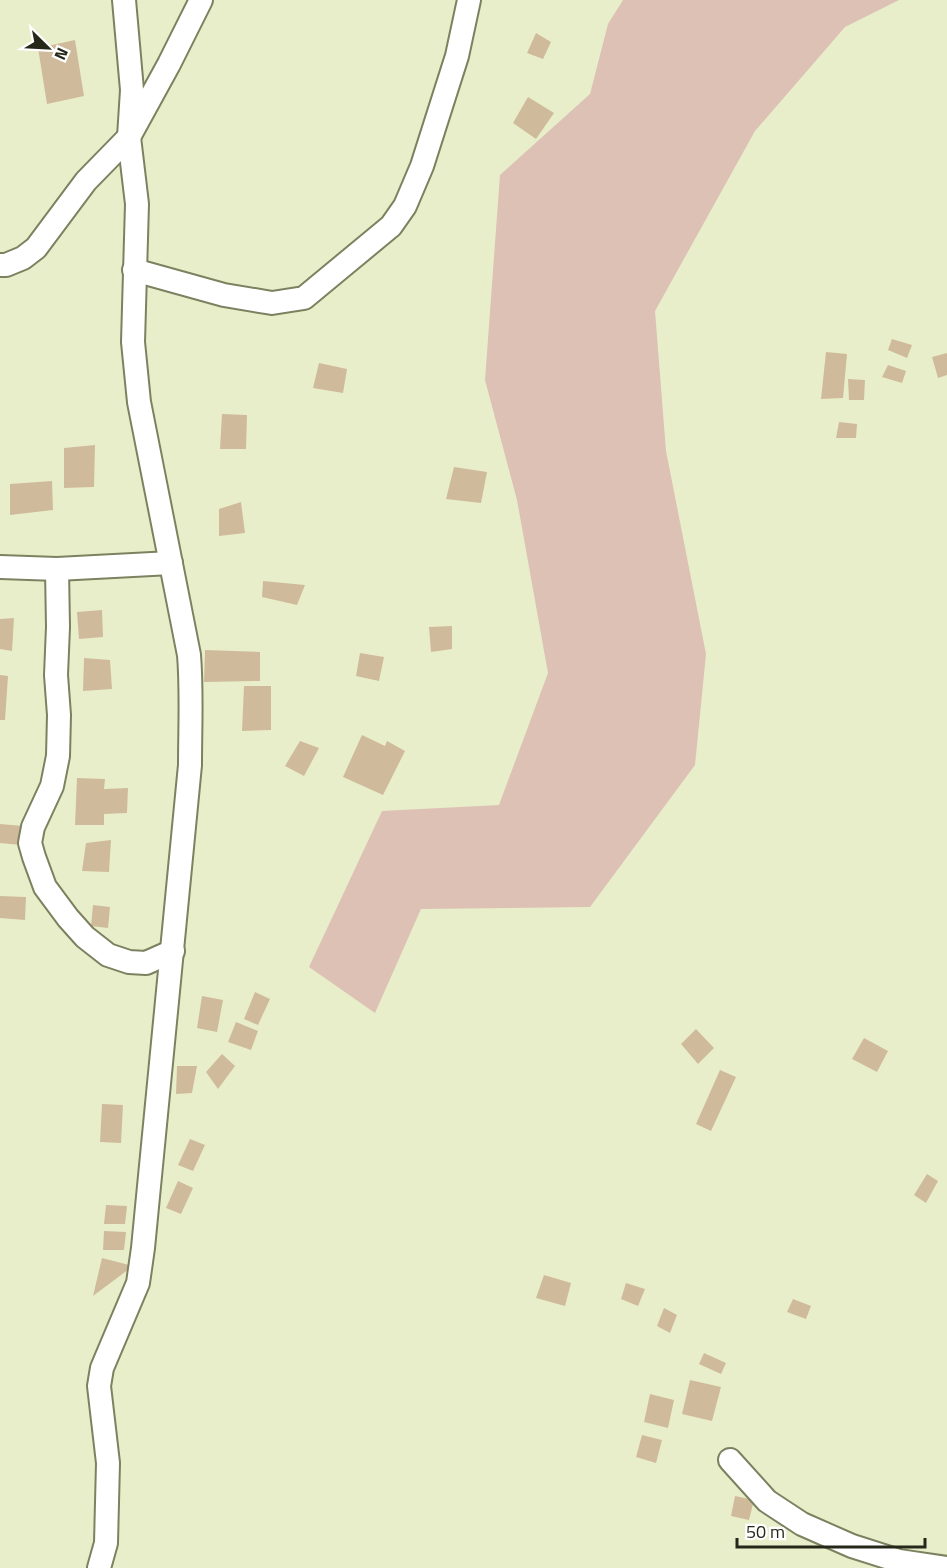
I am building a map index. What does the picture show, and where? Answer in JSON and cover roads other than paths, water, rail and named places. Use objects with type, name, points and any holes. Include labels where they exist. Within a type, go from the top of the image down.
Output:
[{"type":"street","points":[[99,1568],[106,1544],[108,1463],[99,1386],[102,1368],[138,1283],[190,765],[189,655],[138,394],[133,342],[137,204],[129,137],[132,90],[124,0]]},
{"type":"street","points":[[0,265],[23,258],[36,248],[86,181],[129,137],[170,64],[201,0]]},
{"type":"street","points":[[134,270],[224,295],[272,303],[304,298],[391,226],[405,206],[422,166],[457,56],[469,0]]},
{"type":"street","points":[[0,567],[57,569],[171,563]]},
{"type":"street","points":[[57,569],[58,756],[52,786],[33,827],[30,843],[34,857],[45,886],[68,918],[85,937],[108,955],[129,962],[147,963],[173,951]]},
{"type":"street","points":[[730,1460],[767,1501],[802,1524],[852,1546],[899,1561],[946,1568]]}]
